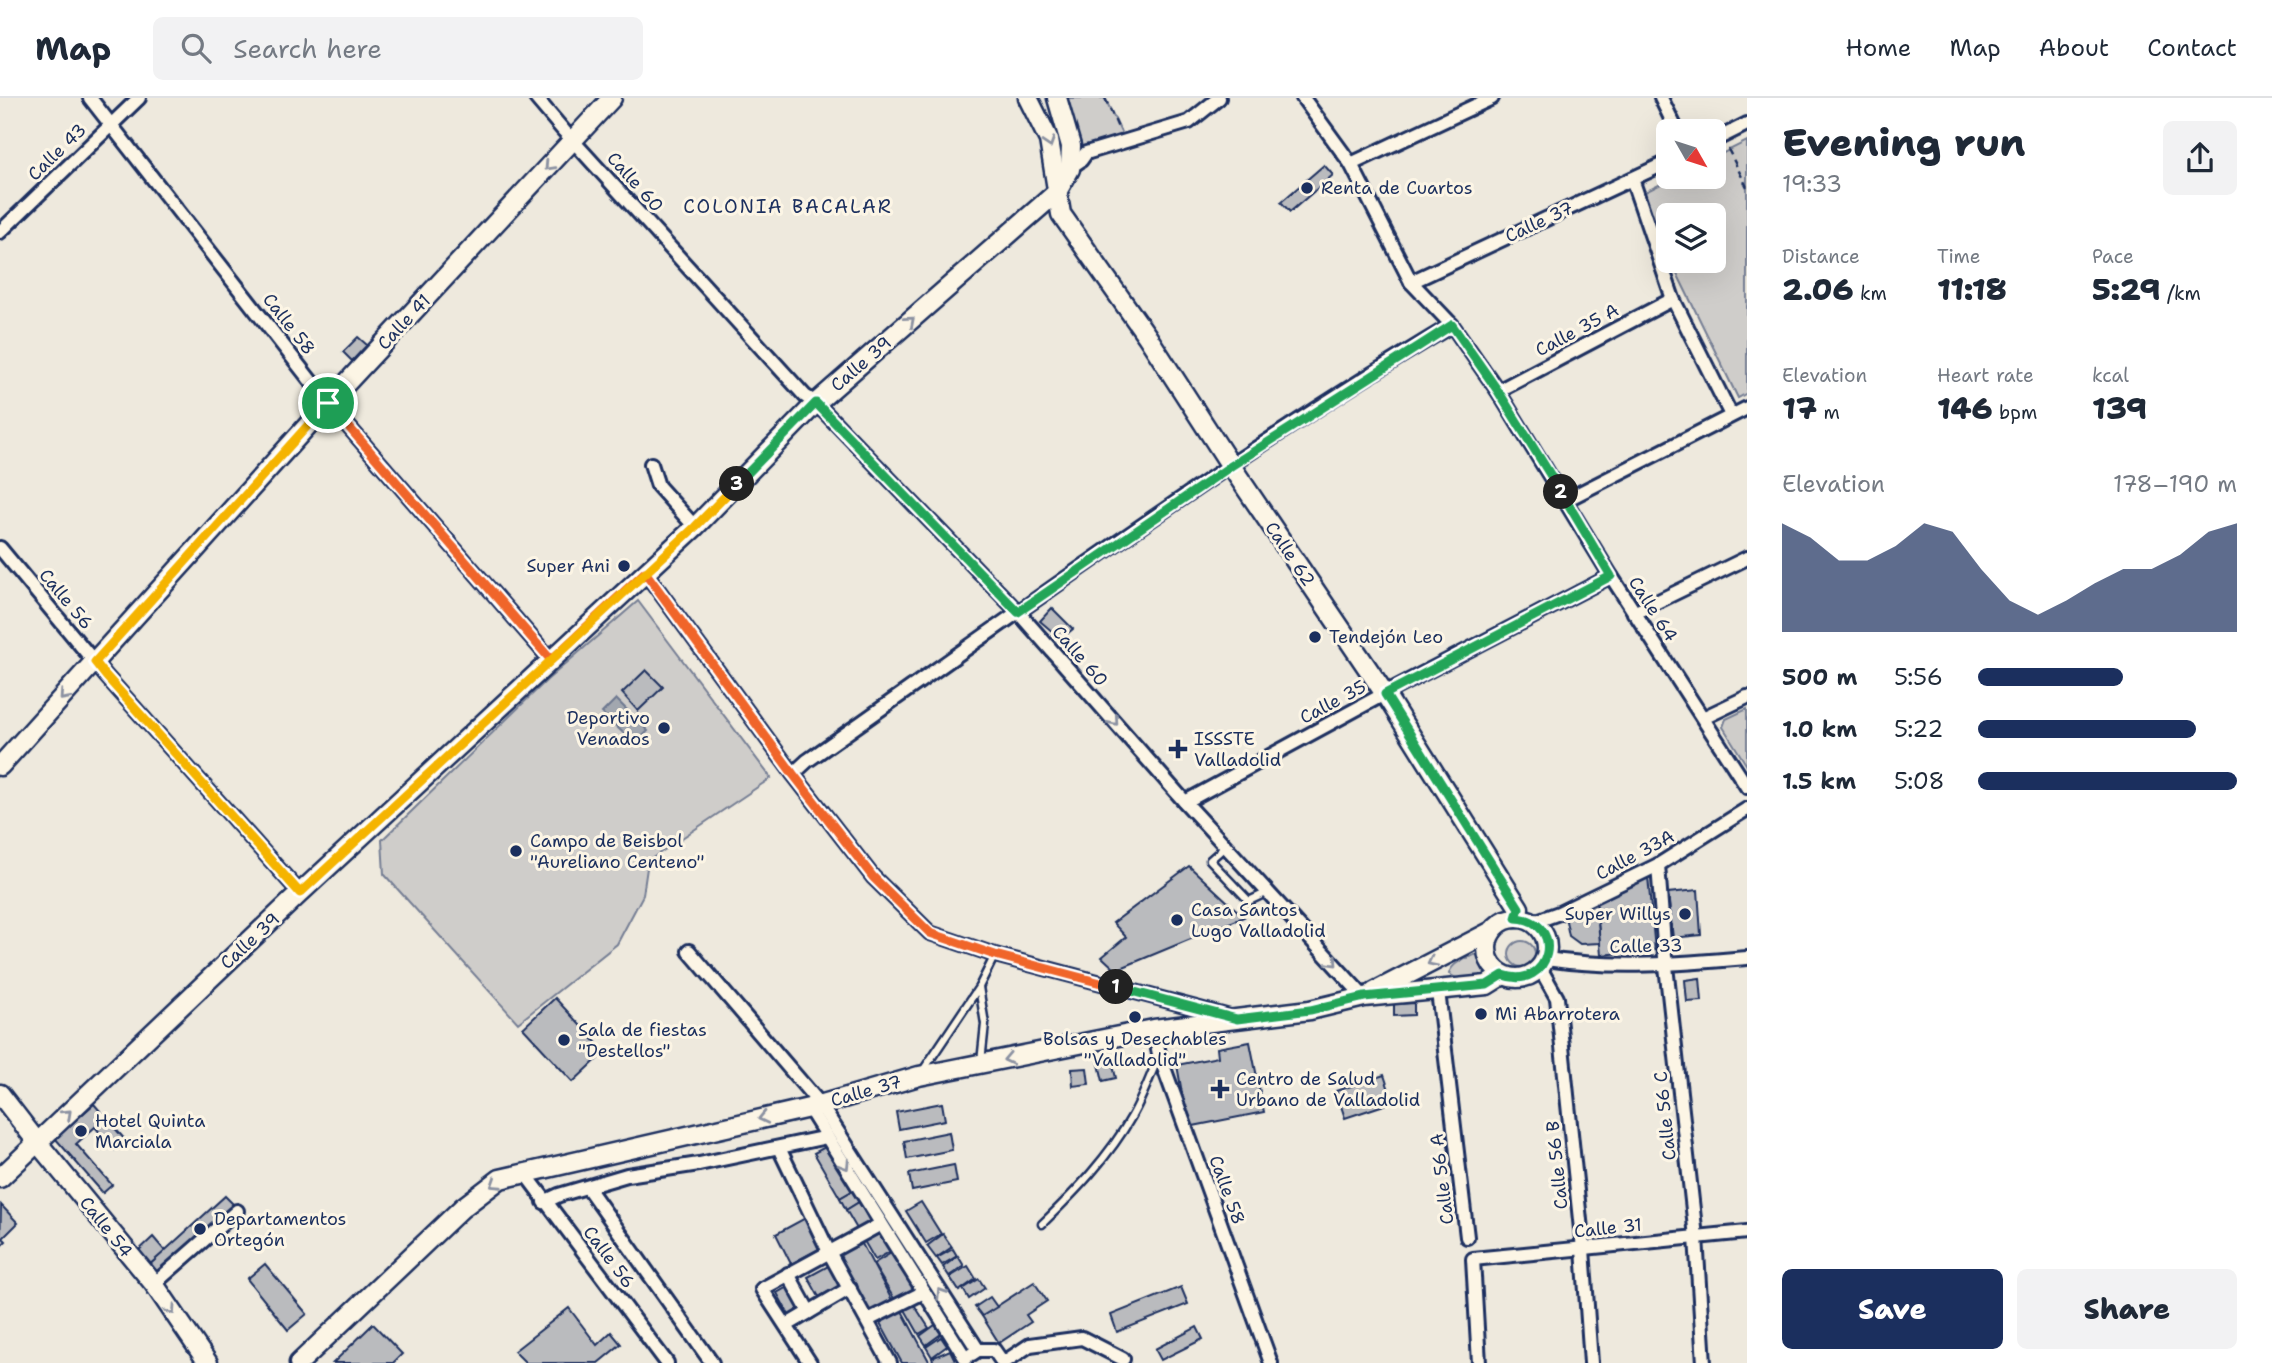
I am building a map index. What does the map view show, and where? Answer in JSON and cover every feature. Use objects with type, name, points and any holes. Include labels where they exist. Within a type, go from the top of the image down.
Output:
[{"type":"street","name":"Calle 58","points":[[90,98],[328,403],[551,660]]},
{"type":"street","name":"Calle 43","points":[[0,232],[139,98]]},
{"type":"street","name":"Calle 60","points":[[536,98],[805,396],[816,403],[1018,612],[1185,802],[1364,997]]},
{"type":"street","name":"Calle 41","points":[[0,766],[328,403],[611,98]]},
{"type":"street","points":[[1028,98],[1062,171]]},
{"type":"street","points":[[1057,98],[1071,146],[1062,171]]},
{"type":"street","points":[[1062,171],[1086,153],[1189,121],[1219,98]]},
{"type":"street","name":"Calle 64","points":[[1303,98],[1351,164],[1411,282],[1452,325],[1498,391],[1634,613],[1747,787]]},
{"type":"street","points":[[1351,164],[1492,98]]},
{"type":"street","points":[[1661,98],[1671,119]]},
{"type":"street","points":[[1726,134],[1747,124]]},
{"type":"street","name":"Calle 37","points":[[1411,282],[1656,167]]},
{"type":"street","name":"Calle 62","points":[[1062,171],[1058,192],[1061,214],[1147,337],[1385,694],[1519,908],[1516,918]]},
{"type":"street","points":[[1632,178],[1673,299],[1731,415]]},
{"type":"street","name":"Calle 39","points":[[0,1178],[300,893],[695,527],[816,403],[1058,192]]},
{"type":"street","name":"Calle 35 A","points":[[1498,391],[1673,299]]},
{"type":"street","points":[[793,774],[807,761],[1018,612],[1231,466],[1452,325]]},
{"type":"street","points":[[1566,500],[1747,408]]},
{"type":"street","points":[[651,464],[658,486],[695,527]]},
{"type":"street","name":"Calle 56","points":[[0,548],[106,676],[300,893]]},
{"type":"street","points":[[1634,613],[1747,558]]},
{"type":"street","points":[[645,572],[793,774],[873,877],[930,933],[995,955],[1237,1019]]},
{"type":"street","name":"Calle 35","points":[[1185,802],[1611,576]]},
{"type":"street","points":[[1703,718],[1747,697]]},
{"type":"street","name":"Calle 33A","points":[[1534,922],[1559,914],[1658,865],[1747,809]]},
{"type":"street","name":"Calle 56 C","points":[[1658,865],[1666,965],[1696,1237],[1704,1363]]},
{"type":"street","points":[[1364,997],[1492,931],[1507,920],[1516,918],[1525,918],[1542,929],[1548,949],[1543,963],[1532,974],[1523,978],[1503,975],[1489,960],[1488,940],[1492,931]]},
{"type":"street","points":[[690,951],[814,1106],[978,1350]]},
{"type":"street","name":"Calle 33","points":[[1543,963],[1666,965],[1747,958]]},
{"type":"street","name":"Calle 56 B","points":[[1543,963],[1558,998],[1583,1249],[1591,1363]]},
{"type":"street","name":"Calle 37","points":[[299,1363],[462,1208],[500,1179],[814,1106],[919,1076],[1154,1028],[1310,1010],[1364,997],[1487,985],[1503,975]]},
{"type":"street","name":"Calle 56 A","points":[[1438,991],[1467,1237]]},
{"type":"street","name":"Calle 58","points":[[1154,1028],[1159,1054],[1271,1363]]},
{"type":"street","name":"Calle 54","points":[[0,1094],[154,1284],[208,1363]]},
{"type":"street","points":[[814,1106],[827,1137],[967,1361],[978,1350],[993,1350],[1003,1363],[1030,1345],[1082,1338],[1124,1361]]},
{"type":"street","points":[[544,1202],[627,1175],[779,1149],[827,1137]]},
{"type":"street","points":[[779,1149],[829,1252],[890,1363]]},
{"type":"street","name":"Calle 56","points":[[524,1172],[667,1363]]},
{"type":"street","points":[[588,1188],[712,1363]]},
{"type":"street","points":[[154,1284],[237,1211]]},
{"type":"street","points":[[808,1362],[762,1289],[881,1224]]},
{"type":"street","name":"Calle 31","points":[[1479,1363],[1473,1259],[1747,1232]]},
{"type":"street","points":[[788,1274],[809,1312]]},
{"type":"street","points":[[787,1325],[850,1288]]},
{"type":"street","points":[[868,1320],[924,1292]]},
{"type":"lane","points":[[1226,846],[1210,860],[1249,901],[1268,892]]},
{"type":"lane","points":[[919,1076],[979,987],[995,955]]},
{"type":"lane","points":[[979,987],[985,1024],[980,1064]]},
{"type":"lane","points":[[1042,1224],[1069,1198],[1115,1145],[1134,1114],[1159,1054]]},
{"type":"path","points":[[1105,98],[1125,141]]},
{"type":"path","points":[[1726,153],[1747,187]]},
{"type":"shaded area","points":[[1058,98],[1105,98],[1125,141],[1086,153],[1071,147]]},
{"type":"shaded area","points":[[1747,141],[1747,393],[1738,398],[1677,273],[1726,273],[1726,203],[1656,203],[1656,230],[1639,195],[1656,186],[1656,189],[1726,189],[1726,152]]},
{"type":"shaded area","name":"Campo de Beisbol \"Aureliano Centeno\"","points":[[638,601],[771,778],[648,861],[643,895],[617,944],[518,1023],[384,874],[382,840],[547,680]]},
{"type":"shaded area","points":[[616,699],[648,731],[635,744],[602,713]]},
{"type":"shaded area","points":[[1747,709],[1747,766],[1723,727],[1726,719]]},
{"type":"shaded area","points":[[1522,941],[1531,945],[1535,954],[1531,963],[1522,967],[1513,963],[1509,954],[1513,945]]},
{"type":"shaded area","points":[[1486,951],[1491,975],[1458,979],[1449,974],[1454,965]]},
{"type":"building","name":"Renta de Cuartos","points":[[1324,165],[1333,175],[1290,212],[1281,202]]},
{"type":"building","points":[[358,337],[367,345],[352,361],[343,352]]},
{"type":"building","points":[[1052,608],[1073,629],[1061,639],[1040,621]]},
{"type":"building","points":[[646,670],[663,687],[638,711],[622,693]]},
{"type":"building","name":"Casa Santos Lugo Valladolid","points":[[1189,866],[1244,917],[1116,970],[1102,957],[1126,937],[1113,923]]},
{"type":"building","points":[[1648,877],[1655,950],[1601,955],[1596,901]]},
{"type":"building","name":"Super Willys","points":[[1698,890],[1701,935],[1673,938],[1668,893]]},
{"type":"building","points":[[1596,901],[1600,943],[1580,944],[1569,936],[1565,916]]},
{"type":"building","points":[[1700,978],[1702,1001],[1687,1002],[1685,980]]},
{"type":"building","name":"Sala de fiestas \"Destellos\"","points":[[555,998],[605,1052],[573,1082],[523,1028]]},
{"type":"building","points":[[1414,1003],[1414,1015],[1394,1016],[1394,1004]]},
{"type":"building","name":"Centro de Salud Urbano de Valladolid","points":[[1250,1042],[1264,1112],[1188,1127],[1177,1065],[1218,1057],[1217,1048]]},
{"type":"building","points":[[1111,1057],[1116,1078],[1103,1081],[1098,1060]]},
{"type":"building","points":[[1087,1068],[1089,1084],[1073,1086],[1072,1069]]},
{"type":"building","points":[[1384,1075],[1393,1102],[1345,1118],[1336,1091]]},
{"type":"building","points":[[942,1103],[945,1120],[899,1129],[896,1112]]},
{"type":"building","points":[[94,1104],[126,1141],[115,1150],[95,1127],[76,1144],[112,1185],[103,1193],[55,1138]]},
{"type":"building","points":[[949,1132],[952,1150],[907,1159],[904,1141]]},
{"type":"building","points":[[827,1146],[852,1191],[840,1198],[814,1153]]},
{"type":"building","points":[[954,1165],[957,1182],[912,1191],[909,1174]]},
{"type":"building","points":[[852,1191],[859,1202],[846,1210],[840,1198]]},
{"type":"building","name":"Departamentos Ortegón","points":[[225,1196],[235,1206],[158,1277],[148,1266]]},
{"type":"building","points":[[859,1202],[870,1222],[857,1229],[846,1210]]},
{"type":"building","points":[[921,1202],[941,1234],[926,1243],[906,1211]]},
{"type":"building","points":[[1,1205],[18,1223],[3,1238],[6,1241],[0,1247]]},
{"type":"building","points":[[809,1216],[825,1246],[791,1264],[776,1234]]},
{"type":"building","points":[[880,1232],[891,1251],[875,1260],[864,1241]]},
{"type":"building","points":[[943,1234],[952,1247],[936,1258],[927,1246]]},
{"type":"building","points":[[153,1237],[165,1251],[148,1266],[136,1253]]},
{"type":"building","points":[[861,1242],[893,1302],[871,1315],[838,1255]]},
{"type":"building","points":[[953,1249],[957,1256],[942,1265],[937,1258]]},
{"type":"building","points":[[893,1252],[916,1290],[896,1302],[873,1264]]},
{"type":"building","points":[[958,1256],[964,1266],[949,1276],[943,1267]]},
{"type":"building","points":[[265,1264],[307,1314],[288,1330],[247,1279]]},
{"type":"building","points":[[830,1265],[841,1285],[819,1297],[808,1277]]},
{"type":"building","points":[[968,1266],[976,1279],[959,1291],[950,1277]]},
{"type":"building","points":[[979,1279],[985,1288],[969,1299],[963,1289]]},
{"type":"building","points":[[1034,1282],[1047,1301],[1026,1315],[1031,1322],[999,1343],[982,1316]]},
{"type":"building","points":[[791,1285],[805,1309],[790,1317],[777,1293]]},
{"type":"building","points":[[1181,1287],[1188,1304],[1117,1332],[1111,1315]]},
{"type":"building","points":[[990,1297],[997,1307],[982,1316],[975,1307]]},
{"type":"building","points":[[913,1303],[929,1328],[919,1334],[904,1308]]},
{"type":"building","points":[[569,1308],[597,1345],[611,1332],[621,1344],[598,1363],[526,1363],[514,1351]]},
{"type":"building","points":[[901,1309],[930,1363],[902,1363],[879,1321]]},
{"type":"building","points":[[373,1324],[402,1354],[393,1363],[333,1363]]},
{"type":"building","points":[[935,1325],[941,1334],[926,1345],[920,1336]]},
{"type":"building","points":[[1197,1327],[1203,1339],[1161,1360],[1155,1349]]},
{"type":"building","points":[[941,1337],[947,1346],[932,1357],[926,1347]]},
{"type":"building","points":[[950,1350],[955,1360],[950,1363],[934,1363],[932,1358]]},
{"type":"place","name":"Renta de Cuartos","points":[[1307,188]]},
{"type":"place","name":"Super Ani","points":[[624,566]]},
{"type":"place","name":"Tendejón Leo","points":[[1315,637]]},
{"type":"place","name":"Deportivo Venados","points":[[664,728]]},
{"type":"place","name":"ISSSTE Valladolid","points":[[1178,749]]},
{"type":"place","name":"Campo de Beisbol \"Aureliano Centeno\"","points":[[516,851]]},
{"type":"place","name":"Super Willys","points":[[1685,914]]},
{"type":"place","name":"Casa Santos Lugo Valladolid","points":[[1177,920]]},
{"type":"place","name":"Mi Abarrotera","points":[[1481,1014]]},
{"type":"place","name":"Bolsas y Desechables \"Valladolid\"","points":[[1135,1017]]},
{"type":"place","name":"Sala de fiestas \"Destellos\"","points":[[564,1040]]},
{"type":"place","name":"Centro de Salud Urbano de Valladolid","points":[[1220,1089]]},
{"type":"place","name":"Hotel Quinta Marciala","points":[[81,1131]]},
{"type":"place","name":"Departamentos Ortegón","points":[[200,1229]]},
{"type":"district","name":"COLONIA BACALAR","points":[[788,206]]},
{"type":"route","points":[[328,403],[95,662],[300,893],[489,719],[645,572],[695,527],[816,403],[1018,612],[1231,466],[1452,325],[1498,391],[1611,576],[1385,694],[1519,908],[1516,918],[1525,918],[1542,929],[1548,949],[1546,959],[1540,968],[1523,978],[1503,975],[1487,985],[1364,997],[1310,1010],[1237,1019],[995,955],[930,933],[873,877],[793,774],[645,572],[551,660],[328,403]]}]
